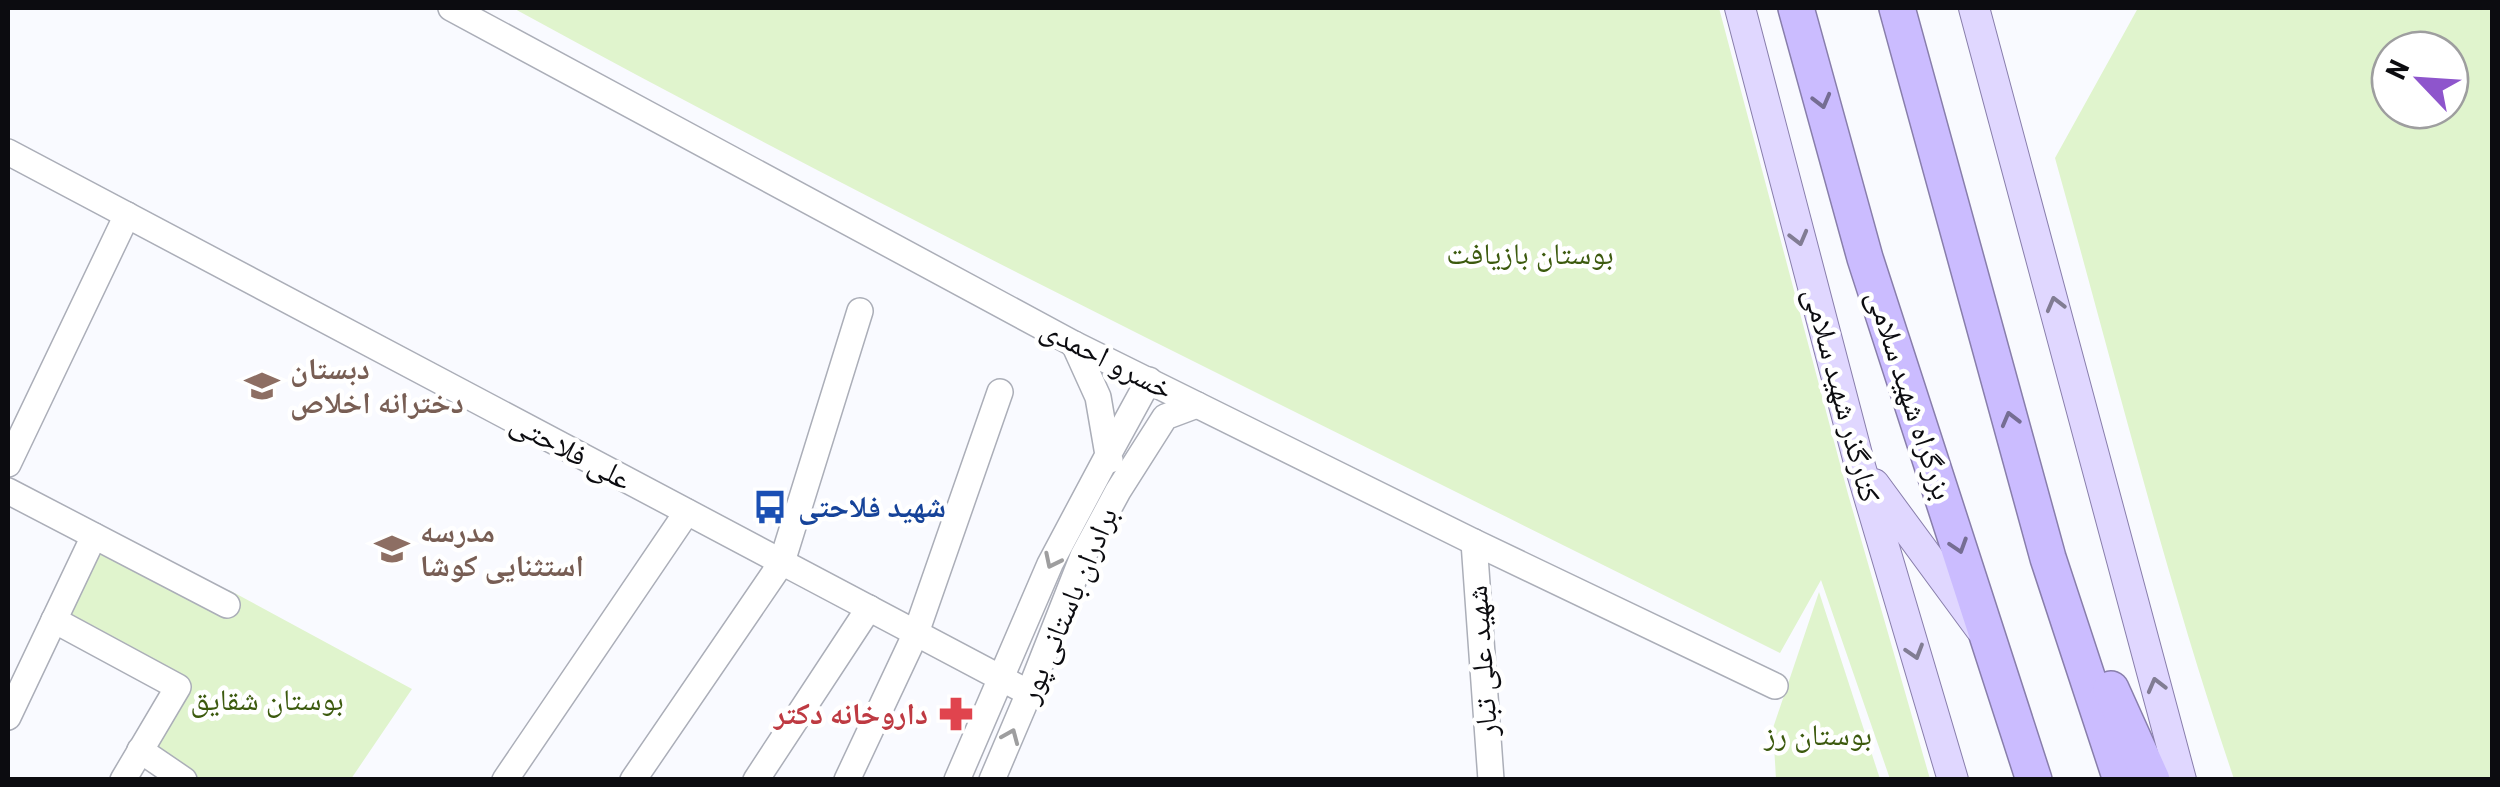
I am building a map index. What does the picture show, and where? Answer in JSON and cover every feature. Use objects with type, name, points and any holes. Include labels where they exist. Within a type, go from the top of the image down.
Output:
[{"type":"highway","name":"بزرگراه شهید سلامی","points":[[1796,8],[1866,258],[2034,780]]},
{"type":"highway","points":[[1897,8],[2048,558],[2121,780]]},
{"type":"highway","points":[[2048,558],[2152,780]]},
{"type":"main road","name":"کنارگذر شهید سلامی","points":[[1740,8],[1860,466],[1953,780]]},
{"type":"main road","points":[[1974,8],[2181,780]]},
{"type":"main road","points":[[1860,466],[1990,641]]},
{"type":"street","name":"خسرو احمدی","points":[[452,8],[1074,344],[1775,686]]},
{"type":"street","name":"علی فلاحتی","points":[[9,157],[1030,694]]},
{"type":"street","points":[[8,464],[127,216]]},
{"type":"street","points":[[633,780],[782,562],[860,311]]},
{"type":"street","points":[[1074,344],[1098,396],[1118,492]]},
{"type":"street","name":"برادران باستانی پور","points":[[957,780],[1050,564],[1149,380]]},
{"type":"street","points":[[847,780],[916,634],[1000,392]]},
{"type":"street","name":"برادران باستانی پور","points":[[992,780],[1083,556],[1165,417],[1197,405]]},
{"type":"street","points":[[8,491],[227,605]]},
{"type":"street","points":[[505,780],[686,512]]},
{"type":"street","points":[[8,718],[94,536]]},
{"type":"street","name":"شهید علی تبار","points":[[1474,542],[1490,780]]},
{"type":"street","points":[[756,780],[868,608]]},
{"type":"street","points":[[54,620],[178,686],[123,780]]},
{"type":"street","points":[[140,750],[184,780]]},
{"type":"green space","name":"بوستان بازیافت","points":[[513,8],[1719,8],[1848,494],[1930,779],[1890,779],[1821,580],[1780,653],[984,256]]},
{"type":"green space","points":[[2138,8],[2492,8],[2492,779],[2234,779],[2162,548],[2055,158]]},
{"type":"green space","name":"بوستان شقایق","points":[[99,554],[213,606],[229,590],[412,689],[351,779],[198,779],[149,749],[189,679],[66,611]]},
{"type":"green space","name":"بوستان رز","points":[[1819,592],[1880,779],[1776,779],[1773,728]]},
{"type":"place","name":"دبستان دخترانه اخلاص","points":[[262,386]]},
{"type":"place","name":"شهید فلاحتی","points":[[770,507]]},
{"type":"place","name":"مدرسه استثنایی کوشا","points":[[392,549]]},
{"type":"place","name":"داروخانه دکتر","points":[[956,714]]}]
